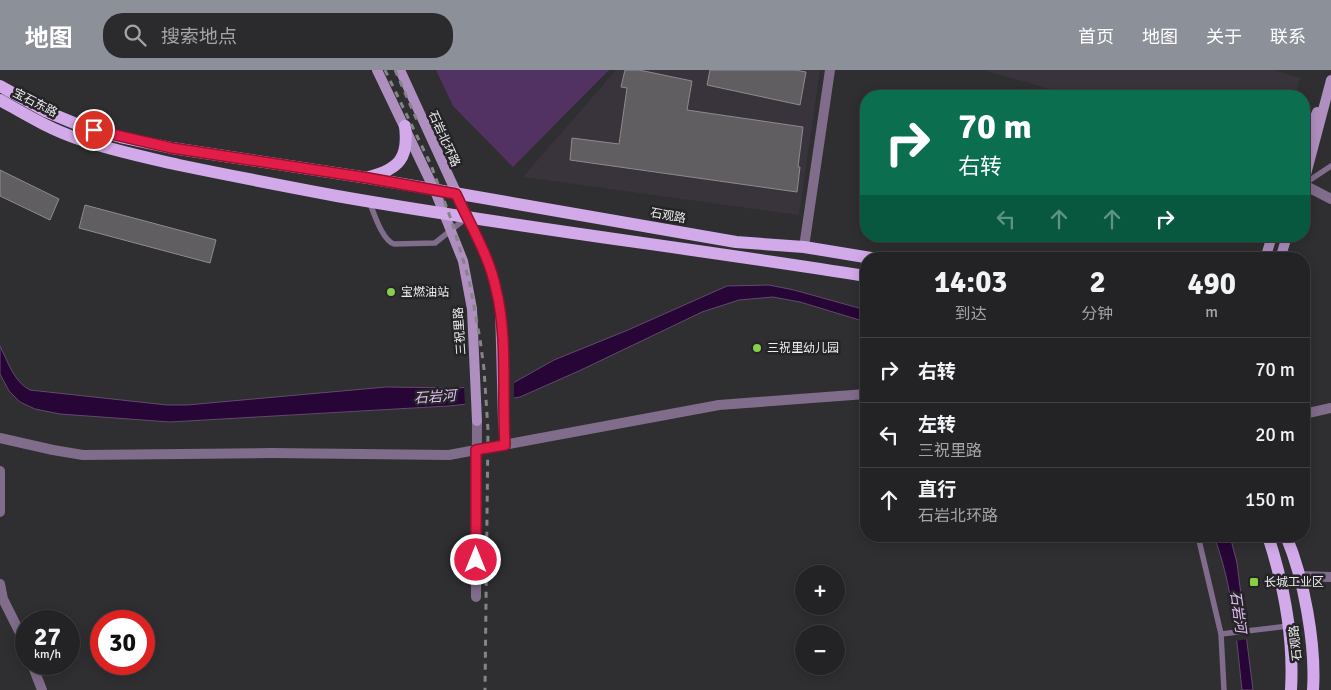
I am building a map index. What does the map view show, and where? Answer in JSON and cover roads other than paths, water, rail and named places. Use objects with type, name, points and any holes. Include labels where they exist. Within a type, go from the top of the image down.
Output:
[{"type":"main road","name":"宝石东路","points":[[0,86],[45,111],[79,125],[124,138],[172,148],[368,178],[456,194]]},
{"type":"main road","name":"宝石东路","points":[[0,100],[39,122],[74,138],[118,151],[248,180],[467,218]]},
{"type":"main road","points":[[368,178],[384,172],[401,159],[406,152],[405,126]]},
{"type":"main road","name":"石观路","points":[[456,194],[736,242],[804,247],[860,256]]},
{"type":"main road","points":[[467,218],[734,254],[860,275]]},
{"type":"main road","name":"石观路","points":[[1270,542],[1283,591],[1288,626],[1291,690]]},
{"type":"main road","name":"石观路","points":[[1288,542],[1299,576],[1309,630],[1314,677],[1313,690]]},
{"type":"street","points":[[377,70],[445,214]]},
{"type":"street","name":"石岩北环路","points":[[400,70],[467,218]]},
{"type":"street","points":[[804,247],[830,70]]},
{"type":"street","points":[[1310,130],[1331,78]]},
{"type":"street","points":[[1310,160],[1331,78]]},
{"type":"street","points":[[1310,187],[1331,199]]},
{"type":"street","name":"三祝里路","points":[[445,214],[463,261],[469,286],[472,309],[477,417],[476,450]]},
{"type":"street","points":[[467,218],[490,266],[500,307],[505,445]]},
{"type":"street","points":[[0,438],[83,455],[272,453],[448,455],[719,405],[860,394]]},
{"type":"street","points":[[1310,413],[1331,408]]},
{"type":"street","points":[[476,450],[476,597]]},
{"type":"street","points":[[0,471],[0,512]]},
{"type":"street","points":[[1299,576],[1331,577]]},
{"type":"street","points":[[0,584],[3,599],[15,623]]},
{"type":"street","points":[[36,675],[42,690]]},
{"type":"lane","points":[[1310,180],[1331,166]]},
{"type":"lane","points":[[369,201],[385,238],[390,243],[435,243],[467,218]]},
{"type":"lane","points":[[1200,542],[1224,634],[1224,690]]},
{"type":"lane","points":[[1224,634],[1288,626]]},
{"type":"water","name":"石岩河","points":[[769,285],[794,290],[860,308],[860,320],[800,302],[773,297],[739,300],[702,312],[520,397],[448,406],[170,422],[60,414],[35,409],[20,402],[9,391],[0,374],[0,346],[16,377],[30,390],[167,405],[187,405],[386,387],[458,388],[513,383],[554,360],[628,330],[727,286]]},
{"type":"water","name":"石岩河","points":[[1216,542],[1232,542],[1237,563],[1253,690],[1242,690],[1230,593]]},
{"type":"railway","points":[[385,70],[431,165],[452,222],[469,280],[480,339],[488,430],[485,690]]},
{"type":"railway","points":[[395,70],[419,125]]},
{"type":"place","name":"宝燃油站","points":[[391,292]]},
{"type":"place","name":"三祝里幼儿园","points":[[757,348]]},
{"type":"place","name":"长城工业区","points":[[1254,582]]}]
